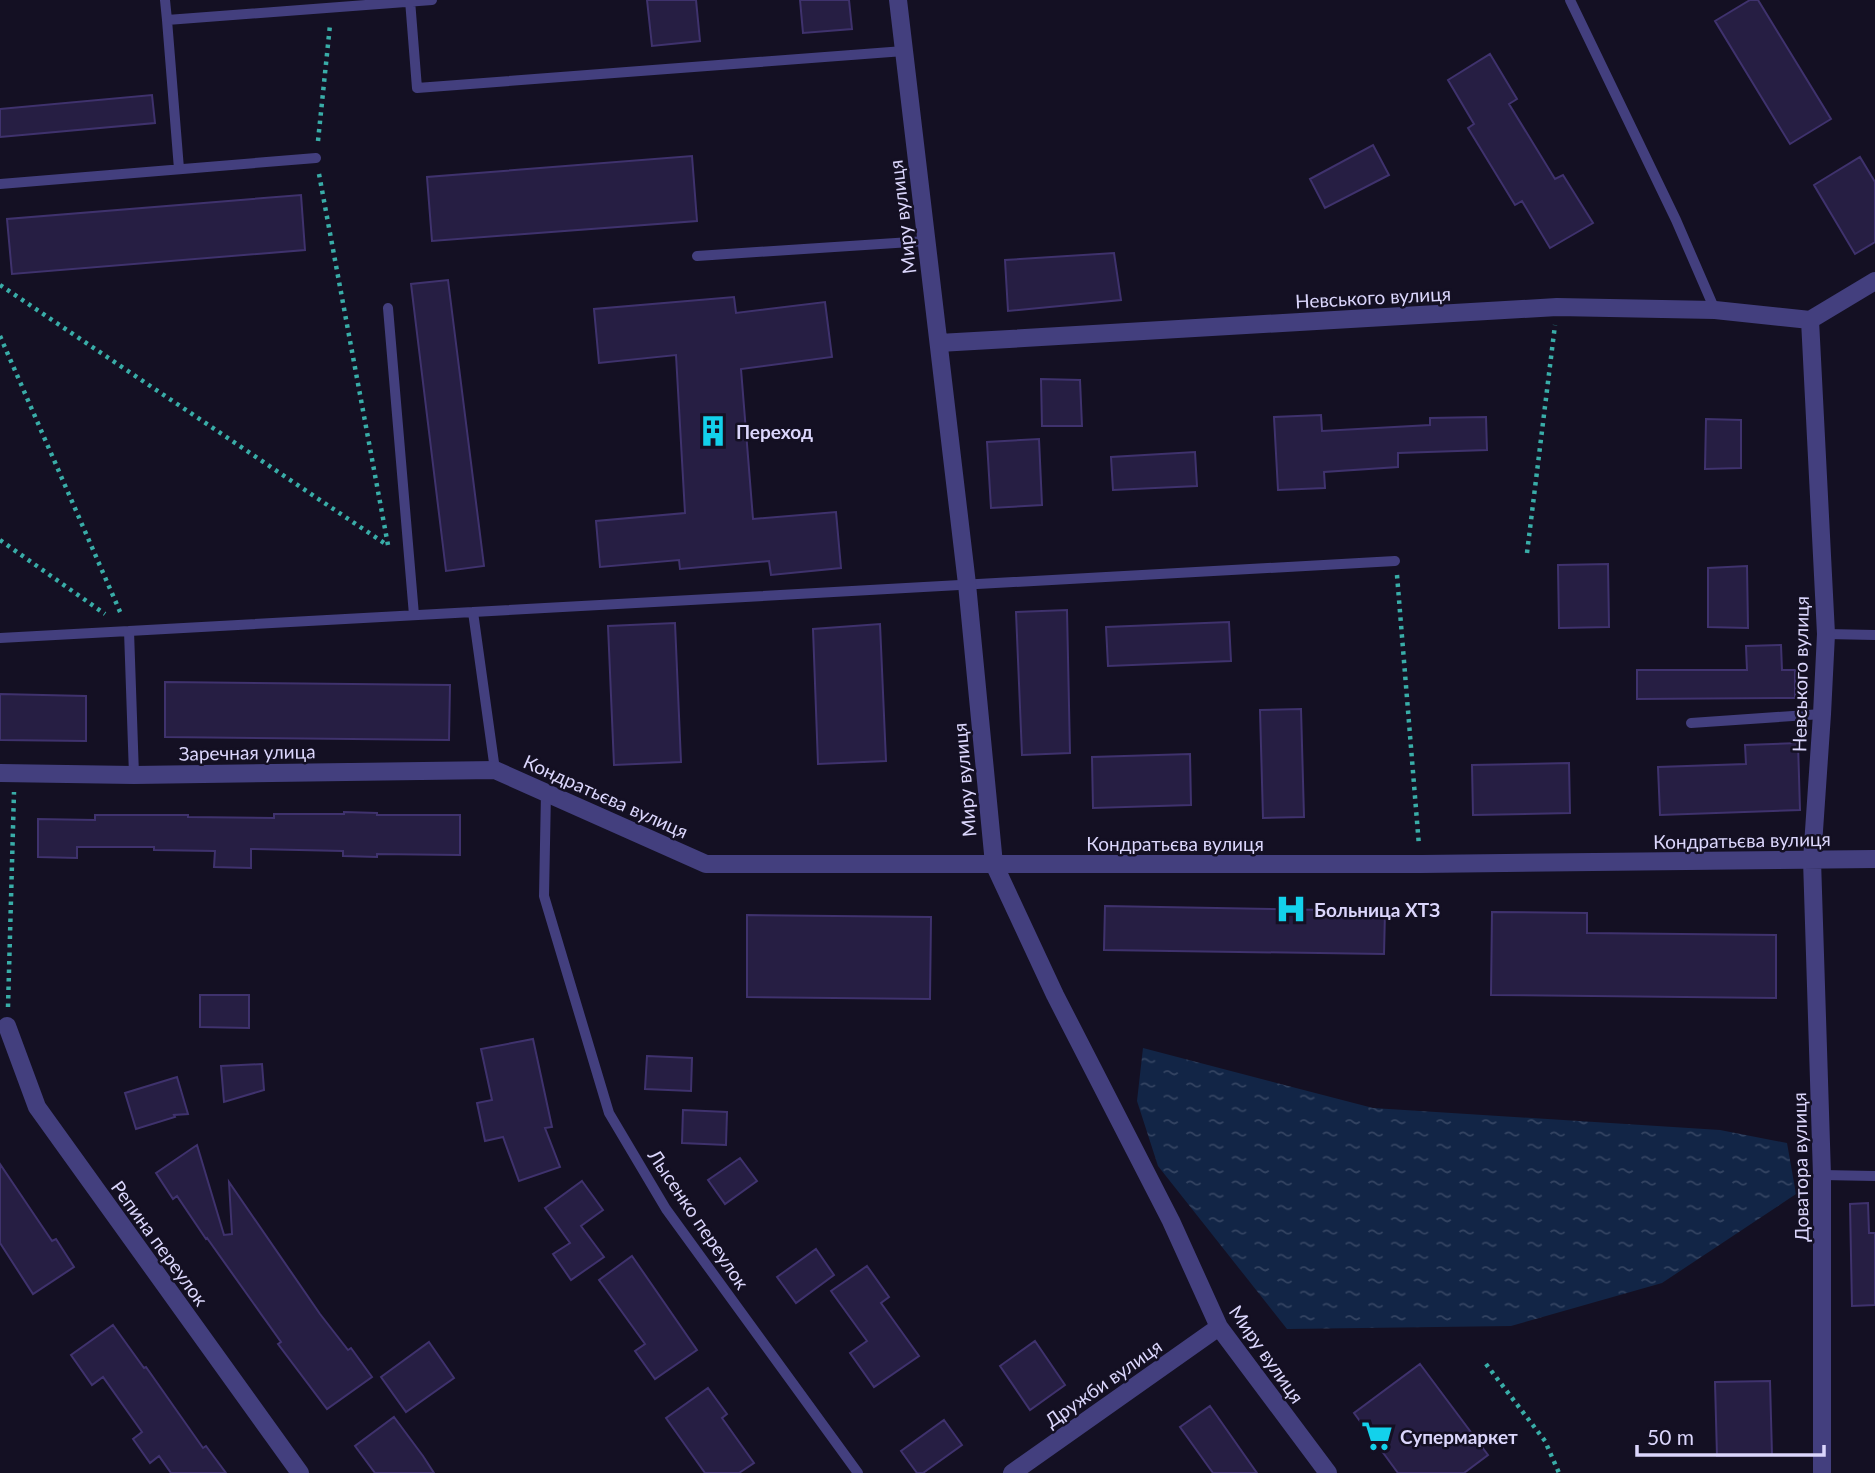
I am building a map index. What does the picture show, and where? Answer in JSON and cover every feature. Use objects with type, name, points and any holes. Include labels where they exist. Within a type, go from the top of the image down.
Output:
[{"type":"street","name":"Миру вулиця","points":[[898,0],[967,584],[994,864],[1055,995],[1171,1221],[1219,1327],[1328,1473]]},
{"type":"street","points":[[1810,320],[1875,281]]},
{"type":"street","name":"Невського вулиця","points":[[939,343],[1557,307],[1715,310],[1810,320],[1826,634],[1812,860]]},
{"type":"street","name":"Кондратьєва вулиця","points":[[495,770],[706,864],[1421,864],[1875,859]]},
{"type":"street","name":"Заречная улица","points":[[7,773],[134,775],[495,770]]},
{"type":"street","name":"Доватора вулиця","points":[[1812,860],[1822,1175],[1822,1473]]},
{"type":"street","name":"Репина переулок","points":[[7,1026],[37,1107],[300,1473]]},
{"type":"street","name":"Дружби вулиця","points":[[1012,1473],[1219,1327]]},
{"type":"lane","points":[[165,0],[179,169]]},
{"type":"lane","points":[[167,20],[432,0]]},
{"type":"lane","points":[[1570,0],[1676,220],[1715,310]]},
{"type":"lane","points":[[410,1],[417,88],[904,51]]},
{"type":"lane","points":[[0,184],[316,158]]},
{"type":"lane","points":[[697,256],[926,242]]},
{"type":"lane","points":[[388,308],[414,615]]},
{"type":"lane","points":[[0,638],[1395,561]]},
{"type":"lane","points":[[472,612],[495,770]]},
{"type":"lane","points":[[129,631],[134,775]]},
{"type":"lane","points":[[1826,634],[1875,635]]},
{"type":"lane","points":[[1690,723],[1822,714]]},
{"type":"lane","name":"Лысенко переулок","points":[[546,792],[544,896],[609,1113],[666,1209],[858,1473]]},
{"type":"lane","points":[[1822,1175],[1875,1176]]},
{"type":"path","points":[[0,285],[388,545],[316,158],[331,8]]},
{"type":"path","points":[[1527,554],[1557,307]]},
{"type":"path","points":[[0,336],[129,631]]},
{"type":"path","points":[[0,540],[129,631]]},
{"type":"path","points":[[1395,561],[1421,864]]},
{"type":"path","points":[[7,773],[7,1026]]},
{"type":"path","points":[[1486,1364],[1545,1441],[1559,1473]]},
{"type":"water","points":[[1143,1048],[1373,1108],[1720,1130],[1787,1143],[1796,1194],[1662,1283],[1511,1326],[1287,1329],[1158,1166],[1137,1101]]},
{"type":"building","points":[[647,0],[696,0],[700,41],[652,46]]},
{"type":"building","points":[[800,0],[849,0],[852,29],[803,33]]},
{"type":"building","points":[[1750,0],[1758,0],[1831,119],[1790,144],[1715,21]]},
{"type":"building","points":[[1490,54],[1517,99],[1509,104],[1555,179],[1563,175],[1593,223],[1550,248],[1522,201],[1515,205],[1468,128],[1474,124],[1448,80]]},
{"type":"building","points":[[152,95],[155,123],[0,137],[0,109]]},
{"type":"building","points":[[1373,145],[1389,175],[1325,208],[1310,179]]},
{"type":"building","points":[[692,156],[697,221],[432,241],[427,177]]},
{"type":"building","points":[[1860,157],[1875,182],[1875,242],[1855,254],[1814,185]]},
{"type":"building","points":[[301,195],[305,250],[12,274],[7,219]]},
{"type":"building","points":[[1114,253],[1121,300],[1008,311],[1005,260]]},
{"type":"building","points":[[448,280],[484,566],[446,571],[411,284]]},
{"type":"building","points":[[734,297],[736,313],[825,302],[832,357],[741,369],[753,519],[836,512],[841,568],[771,575],[769,561],[680,569],[679,560],[600,567],[596,521],[685,513],[676,355],[599,363],[594,309]]},
{"type":"building","points":[[1041,379],[1080,380],[1082,426],[1042,426]]},
{"type":"building","points":[[1321,415],[1322,431],[1430,425],[1430,418],[1486,417],[1487,450],[1398,453],[1398,467],[1324,472],[1325,488],[1278,490],[1274,417]]},
{"type":"building","points":[[1706,419],[1741,420],[1741,468],[1705,469]]},
{"type":"building","points":[[1039,439],[1042,505],[991,508],[987,442]]},
{"type":"building","points":[[1195,452],[1197,486],[1113,490],[1111,457]]},
{"type":"building","points":[[1608,564],[1609,627],[1559,628],[1558,565]]},
{"type":"building","points":[[1747,566],[1748,628],[1708,627],[1708,568]]},
{"type":"building","points":[[1067,610],[1070,753],[1022,755],[1016,612]]},
{"type":"building","points":[[1229,622],[1231,661],[1108,666],[1106,627]]},
{"type":"building","points":[[675,623],[681,762],[614,765],[608,626]]},
{"type":"building","points":[[880,624],[886,761],[818,764],[813,629]]},
{"type":"building","points":[[1781,645],[1782,670],[1795,670],[1795,698],[1637,699],[1637,670],[1747,670],[1746,646]]},
{"type":"building","points":[[165,682],[450,685],[449,740],[165,737]]},
{"type":"building","points":[[0,694],[86,696],[86,741],[0,740]]},
{"type":"building","points":[[1301,709],[1304,817],[1263,818],[1260,710]]},
{"type":"building","points":[[1798,743],[1800,810],[1660,815],[1658,767],[1746,764],[1745,745]]},
{"type":"building","points":[[1190,754],[1191,805],[1093,808],[1092,757]]},
{"type":"building","points":[[1569,763],[1570,813],[1473,815],[1472,765]]},
{"type":"building","points":[[344,812],[377,815],[460,815],[460,855],[377,854],[377,857],[343,856],[343,851],[251,849],[251,868],[214,867],[215,851],[154,850],[154,847],[77,847],[77,858],[38,857],[38,819],[95,820],[95,815],[274,818],[274,814]]},
{"type":"building","points":[[1105,906],[1385,911],[1384,954],[1104,950]]},
{"type":"building","points":[[1492,912],[1587,913],[1587,933],[1776,935],[1776,998],[1491,995]]},
{"type":"building","points":[[747,915],[931,917],[930,999],[747,997]]},
{"type":"building","points":[[200,995],[249,995],[249,1028],[200,1027]]},
{"type":"building","points":[[533,1039],[552,1127],[545,1128],[560,1167],[519,1181],[503,1137],[485,1141],[477,1103],[492,1100],[481,1049]]},
{"type":"building","points":[[647,1056],[692,1058],[691,1091],[645,1089]]},
{"type":"building","points":[[262,1064],[264,1090],[224,1102],[221,1066]]},
{"type":"building","points":[[177,1077],[188,1114],[174,1115],[175,1117],[136,1129],[125,1093]]},
{"type":"building","points":[[683,1110],[727,1112],[726,1145],[682,1143]]},
{"type":"building","points":[[197,1145],[224,1235],[232,1234],[229,1182],[320,1314],[348,1350],[351,1348],[372,1377],[327,1409],[278,1344],[281,1342],[177,1196],[173,1199],[156,1173]]},
{"type":"building","points":[[740,1158],[757,1181],[725,1204],[708,1180]]},
{"type":"building","points":[[0,1164],[52,1241],[56,1239],[74,1267],[33,1294],[0,1243]]},
{"type":"building","points":[[582,1181],[603,1210],[581,1226],[604,1257],[571,1280],[553,1254],[570,1243],[545,1208]]},
{"type":"building","points":[[1868,1203],[1869,1233],[1875,1233],[1875,1305],[1852,1306],[1850,1204]]},
{"type":"building","points":[[816,1249],[834,1275],[796,1303],[777,1277]]},
{"type":"building","points":[[632,1256],[697,1350],[655,1379],[635,1351],[645,1344],[599,1280]]},
{"type":"building","points":[[867,1266],[889,1297],[881,1303],[919,1356],[874,1387],[850,1353],[867,1341],[831,1291]]},
{"type":"building","points":[[113,1325],[203,1448],[206,1446],[226,1473],[171,1473],[159,1456],[150,1463],[133,1439],[142,1432],[103,1377],[92,1385],[71,1355]]},
{"type":"building","points":[[1035,1341],[1065,1385],[1030,1410],[1000,1366]]},
{"type":"building","points":[[429,1342],[454,1378],[406,1412],[381,1377]]},
{"type":"building","points":[[1420,1364],[1488,1455],[1464,1473],[1398,1473],[1354,1413]]},
{"type":"building","points":[[1770,1381],[1772,1455],[1717,1456],[1715,1382]]},
{"type":"building","points":[[708,1388],[727,1414],[722,1418],[754,1463],[739,1473],[705,1473],[666,1418]]},
{"type":"building","points":[[1210,1406],[1257,1473],[1213,1473],[1180,1427]]},
{"type":"building","points":[[394,1417],[434,1473],[375,1473],[355,1446]]},
{"type":"building","points":[[944,1420],[962,1445],[923,1473],[917,1473],[901,1451]]},
{"type":"place","name":"Переход","points":[[713,431]]},
{"type":"place","name":"Больница ХТЗ","points":[[1291,909]]},
{"type":"place","name":"Супермаркет","points":[[1377,1436]]}]
